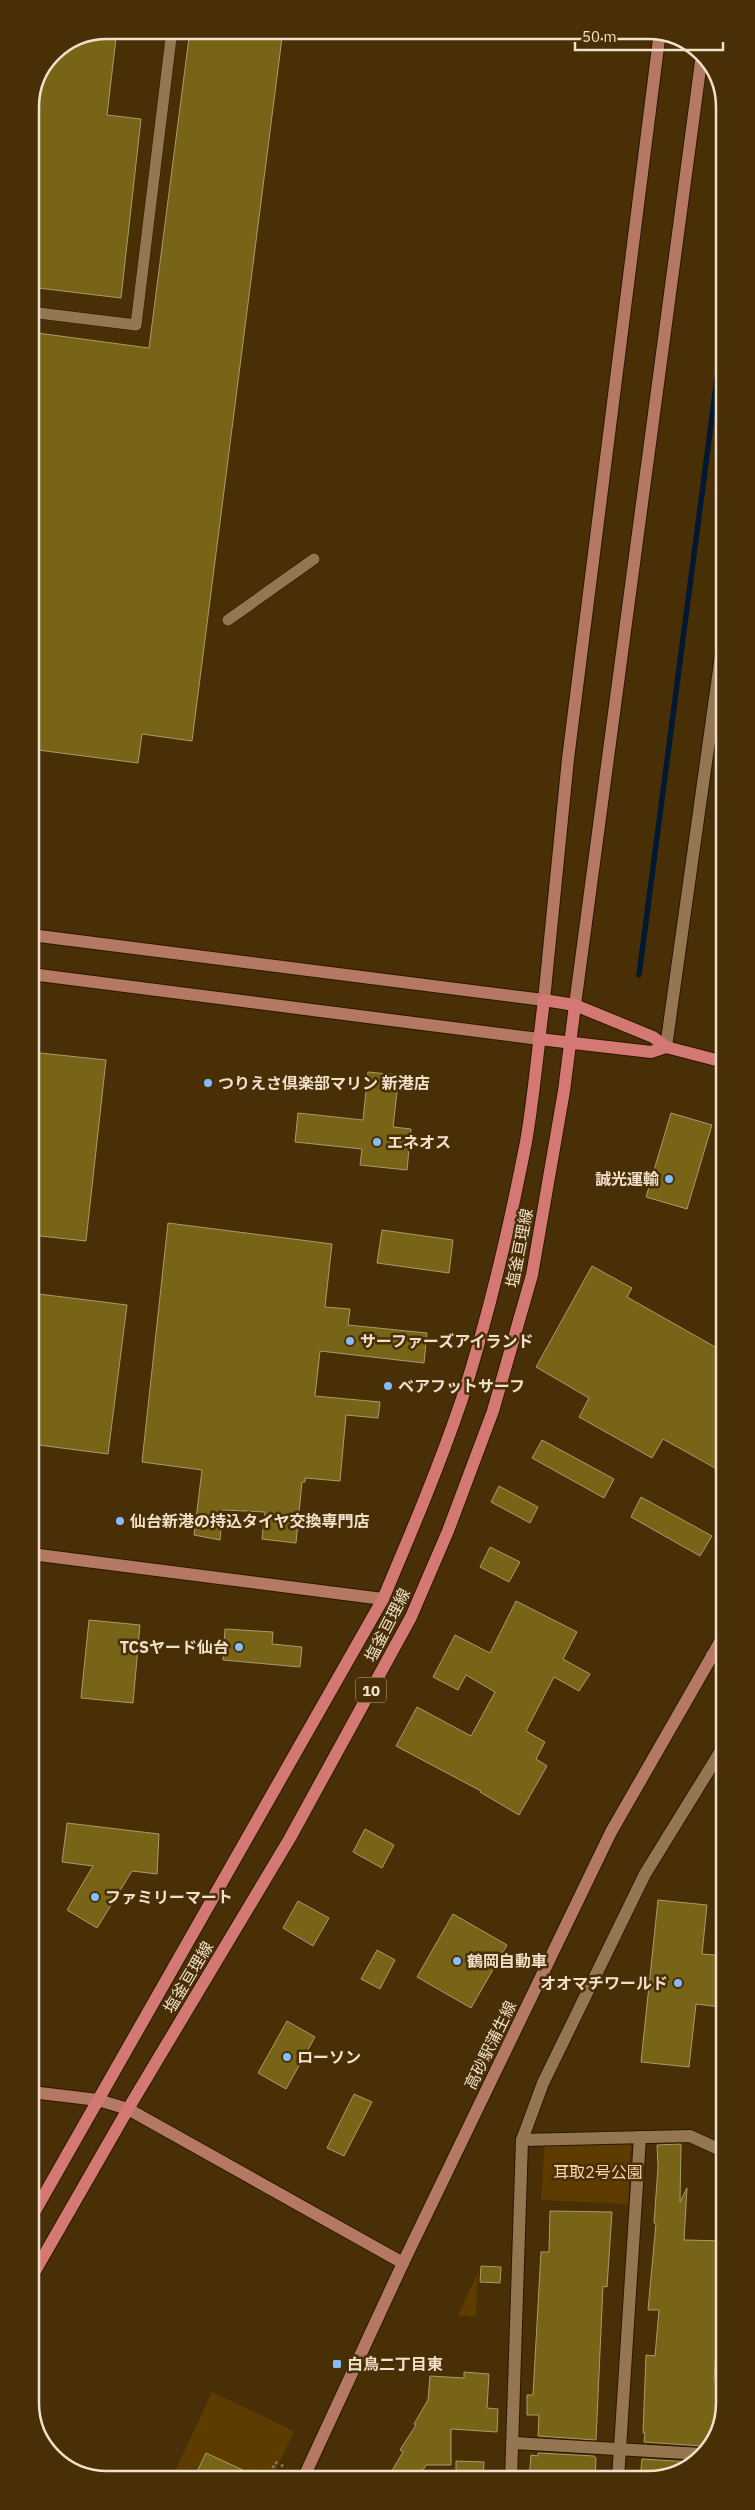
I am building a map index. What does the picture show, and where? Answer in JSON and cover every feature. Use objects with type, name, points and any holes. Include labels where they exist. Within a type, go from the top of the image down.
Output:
[{"type":"main road","points":[[544,1000],[575,1005],[653,1038],[666,1047],[716,1060]]},
{"type":"main road","name":"塩釜亘理線","points":[[39,2204],[383,1599],[430,1486],[462,1399],[487,1313],[526,1141],[544,1000]]},
{"type":"main road","name":"塩釜亘理線","points":[[39,2266],[128,2109],[290,1838],[411,1617],[448,1531],[493,1411],[532,1276],[575,1005]]},
{"type":"main road","points":[[539,1040],[651,1052],[666,1047]]},
{"type":"street","points":[[39,936],[544,1000],[570,750],[659,40]]},
{"type":"street","points":[[575,1005],[701,64]]},
{"type":"street","points":[[666,1047],[716,691]]},
{"type":"street","points":[[39,975],[539,1040]]},
{"type":"street","points":[[39,1555],[383,1599]]},
{"type":"street","name":"高砂駅蒲生線","points":[[307,2471],[403,2263],[611,1832],[716,1648]]},
{"type":"street","points":[[712,1655],[716,1656]]},
{"type":"street","points":[[512,2471],[522,2140],[543,2083],[645,1874],[716,1757]]},
{"type":"street","points":[[39,2093],[98,2100],[128,2109],[403,2263]]},
{"type":"street","points":[[522,2140],[690,2136],[716,2148]]},
{"type":"street","points":[[619,2471],[640,2137]]},
{"type":"street","points":[[514,2443],[693,2454]]},
{"type":"lane","points":[[39,313],[136,325],[171,39]]},
{"type":"lane","points":[[228,620],[314,559]]},
{"type":"path","points":[[272,2471],[275,2462],[287,2468]]},
{"type":"green space","name":"耳取2号公園","points":[[631,2141],[628,2204],[541,2200],[545,2142]]},
{"type":"green space","points":[[478,2272],[476,2317],[458,2315]]},
{"type":"green space","points":[[212,2392],[294,2431],[276,2471],[175,2471]]},
{"type":"building","points":[[116,39],[107,115],[141,119],[121,298],[39,288],[40,93],[50,69],[59,59],[69,50],[93,40]]},
{"type":"building","points":[[189,39],[282,39],[192,741],[142,734],[138,763],[39,750],[39,333],[149,348]]},
{"type":"building","points":[[39,1053],[106,1060],[86,1241],[39,1236]]},
{"type":"building","points":[[368,1072],[399,1075],[393,1127],[411,1129],[407,1170],[360,1165],[362,1149],[295,1142],[298,1113],[363,1120]]},
{"type":"building","points":[[671,1113],[712,1125],[687,1209],[646,1197]]},
{"type":"building","points":[[168,1223],[332,1244],[325,1307],[350,1309],[348,1325],[427,1333],[424,1363],[320,1351],[315,1396],[380,1402],[378,1418],[346,1415],[340,1481],[305,1478],[305,1482],[302,1482],[296,1543],[262,1539],[265,1512],[223,1510],[220,1540],[194,1535],[202,1470],[142,1462]]},
{"type":"building","points":[[382,1230],[453,1240],[449,1273],[377,1263]]},
{"type":"building","points":[[592,1266],[632,1288],[627,1297],[716,1347],[716,1469],[663,1439],[652,1458],[579,1417],[589,1398],[536,1367]]},
{"type":"building","points":[[39,1294],[127,1305],[108,1454],[39,1445]]},
{"type":"building","points":[[542,1440],[614,1479],[604,1498],[532,1458]]},
{"type":"building","points":[[499,1486],[538,1507],[530,1523],[491,1502]]},
{"type":"building","points":[[641,1497],[712,1536],[700,1556],[631,1517]]},
{"type":"building","points":[[490,1547],[520,1562],[509,1582],[480,1567]]},
{"type":"building","points":[[516,1601],[577,1632],[563,1659],[590,1674],[579,1691],[554,1677],[526,1731],[545,1742],[536,1759],[547,1766],[519,1815],[481,1791],[396,1746],[417,1707],[471,1736],[495,1692],[466,1675],[458,1690],[433,1677],[455,1635],[490,1653]]},
{"type":"building","points":[[89,1620],[140,1625],[133,1703],[81,1698]]},
{"type":"building","points":[[225,1629],[273,1632],[272,1644],[302,1647],[300,1667],[223,1660]]},
{"type":"building","points":[[67,1823],[159,1834],[157,1874],[132,1871],[97,1928],[67,1910],[93,1866],[62,1862]]},
{"type":"building","points":[[365,1829],[394,1845],[382,1868],[353,1852]]},
{"type":"building","points":[[658,1900],[707,1905],[702,1954],[716,1955],[716,2006],[696,2004],[689,2067],[641,2062]]},
{"type":"building","points":[[298,1901],[329,1918],[313,1946],[283,1928]]},
{"type":"building","points":[[453,1914],[507,1945],[471,2008],[417,1977]]},
{"type":"building","points":[[377,1950],[395,1960],[380,1989],[361,1979]]},
{"type":"building","points":[[287,2021],[315,2037],[286,2089],[258,2073]]},
{"type":"building","points":[[354,2094],[372,2102],[344,2156],[327,2148]]},
{"type":"building","points":[[681,2144],[680,2202],[687,2188],[684,2240],[716,2241],[716,2350],[714,2381],[716,2381],[716,2412],[713,2425],[701,2446],[644,2442],[646,2355],[655,2356],[659,2310],[648,2310],[656,2223],[654,2223],[658,2167],[657,2145]]},
{"type":"building","points":[[550,2211],[612,2212],[607,2287],[603,2286],[596,2440],[538,2436],[539,2415],[527,2415],[527,2395],[533,2395],[541,2252],[549,2252]]},
{"type":"building","points":[[481,2266],[501,2267],[500,2283],[480,2282]]},
{"type":"building","points":[[464,2372],[489,2374],[487,2408],[498,2409],[497,2432],[451,2429],[451,2465],[426,2465],[423,2471],[392,2471],[403,2452],[400,2450],[416,2425],[414,2424],[428,2400],[430,2376],[464,2378]]},
{"type":"building","points":[[206,2453],[245,2471],[197,2471]]},
{"type":"building","points":[[538,2453],[594,2456],[596,2458],[595,2471],[530,2471],[531,2455],[538,2456]]},
{"type":"building","points":[[642,2459],[683,2461],[662,2470],[641,2471]]},
{"type":"building","points":[[456,2461],[484,2462],[483,2471],[456,2471]]},
{"type":"waterway","points":[[639,975],[716,386]]},
{"type":"place","name":"つりえさ倶楽部マリン 新港店","points":[[208,1083]]},
{"type":"place","name":"エネオス","points":[[377,1142]]},
{"type":"place","name":"誠光運輸","points":[[669,1179]]},
{"type":"place","name":"サーファーズアイランド","points":[[350,1341]]},
{"type":"place","name":"ベアフットサーフ","points":[[388,1386]]},
{"type":"place","name":"仙台新港の持込タイヤ交換専門店","points":[[120,1521]]},
{"type":"place","name":"TCSヤード仙台","points":[[239,1647]]},
{"type":"place","name":"ファミリーマート","points":[[95,1897]]},
{"type":"place","name":"鶴岡自動車","points":[[457,1961]]},
{"type":"place","name":"オオマチワールド","points":[[678,1983]]},
{"type":"place","name":"ローソン","points":[[287,2057]]},
{"type":"place","name":"白鳥二丁目東","points":[[337,2364]]}]
